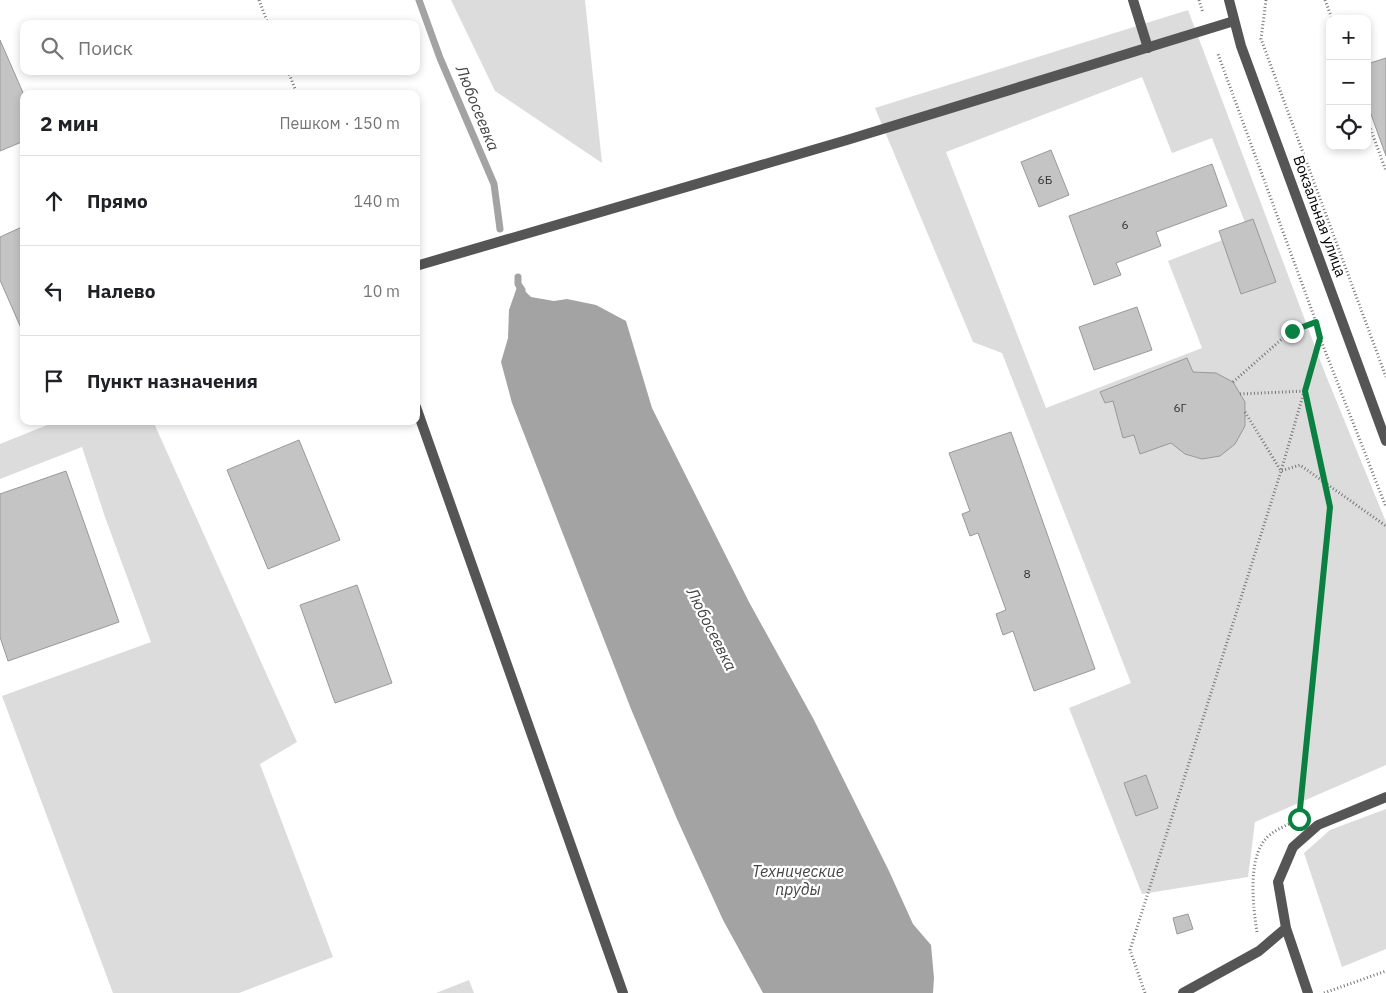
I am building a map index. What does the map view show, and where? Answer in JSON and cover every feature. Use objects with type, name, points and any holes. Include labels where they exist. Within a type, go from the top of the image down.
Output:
[{"type":"street","points":[[1133,0],[1148,48]]},
{"type":"street","name":"Вокзальная улица","points":[[1231,3],[1241,46],[1386,441]]},
{"type":"street","points":[[420,265],[837,143],[1234,21]]},
{"type":"street","points":[[420,417],[623,993]]},
{"type":"street","points":[[1308,993],[1286,928],[1278,882],[1293,847],[1318,825],[1386,797]]},
{"type":"street","points":[[1183,993],[1259,951],[1286,928]]},
{"type":"path","points":[[259,0],[266,20]]},
{"type":"path","points":[[1199,0],[1203,15]]},
{"type":"path","points":[[1266,0],[1260,39],[1386,377]]},
{"type":"path","points":[[1325,0],[1331,15]]},
{"type":"path","points":[[1218,54],[1316,322],[1320,338],[1386,507]]},
{"type":"path","points":[[290,75],[295,90]]},
{"type":"path","points":[[1371,129],[1386,171]]},
{"type":"path","points":[[1233,382],[1292,331],[1316,322]]},
{"type":"path","points":[[1144,993],[1130,950],[1281,471],[1320,338]]},
{"type":"path","points":[[1240,394],[1305,391]]},
{"type":"path","points":[[1299,819],[1330,507],[1305,391]]},
{"type":"path","points":[[1245,412],[1281,471]]},
{"type":"path","points":[[1281,471],[1300,465],[1386,526]]},
{"type":"path","points":[[1324,993],[1386,971]]},
{"type":"shaded area","points":[[451,0],[585,0],[602,163],[495,91]]},
{"type":"shaded area","points":[[1188,10],[1325,373],[1386,522],[1386,765],[1255,822],[1248,877],[1142,894],[1069,708],[1131,683],[1002,353],[973,342],[875,108]],"holes":[[[1142,77],[1172,153],[1212,138],[1248,230],[1168,261],[1202,348],[1046,408],[946,152]]]},
{"type":"shaded area","points":[[47,425],[155,425],[297,742],[260,764],[333,957],[239,993],[113,993],[2,696],[151,642],[105,517],[82,447],[0,479],[0,444]]},
{"type":"shaded area","points":[[1386,809],[1386,949],[1342,967],[1304,853],[1330,830]]},
{"type":"shaded area","points":[[469,980],[474,993],[436,993]]},
{"type":"water","name":"Технические пруды","points":[[518,284],[531,297],[554,301],[567,299],[596,305],[626,321],[652,408],[749,602],[814,720],[889,871],[913,924],[931,945],[934,978],[933,993],[763,993],[723,920],[677,819],[631,709],[512,403],[501,362],[508,338],[509,310]]},
{"type":"building","points":[[0,40],[22,90],[20,90],[20,143],[0,151]]},
{"type":"building","points":[[1386,58],[1386,156],[1371,114],[1371,63]]},
{"type":"building","points":[[1051,150],[1069,195],[1039,207],[1021,162]]},
{"type":"building","points":[[1212,164],[1227,206],[1156,232],[1161,246],[1116,263],[1121,275],[1094,285],[1069,216]]},
{"type":"building","points":[[1253,219],[1276,282],[1241,294],[1219,231]]},
{"type":"building","points":[[20,228],[20,326],[0,280],[0,237]]},
{"type":"building","points":[[1137,307],[1152,350],[1094,370],[1079,327]]},
{"type":"building","points":[[1187,358],[1193,372],[1216,373],[1233,382],[1245,402],[1245,426],[1235,444],[1220,456],[1202,459],[1185,454],[1171,443],[1140,454],[1134,435],[1123,438],[1113,401],[1105,403],[1100,392]]},
{"type":"building","points":[[1011,432],[1095,669],[1034,691],[1013,631],[1003,635],[996,614],[1006,610],[978,533],[970,536],[962,514],[970,511],[949,453]]},
{"type":"building","points":[[299,440],[340,540],[268,569],[227,470]]},
{"type":"building","points":[[66,471],[119,622],[8,661],[0,637],[0,494]]},
{"type":"building","points":[[357,585],[392,683],[335,703],[300,605]]},
{"type":"building","points":[[1146,775],[1158,808],[1136,816],[1124,783]]},
{"type":"building","points":[[1188,914],[1193,929],[1177,934],[1173,918]]},
{"type":"waterway","name":"Любосеевка","points":[[419,0],[440,58],[494,184],[500,229]]},
{"type":"waterway","name":"Любосеевка","points":[[518,277],[518,284],[522,290]]},
{"type":"route","points":[[1292,331],[1316,322],[1320,338],[1305,391],[1330,507],[1299,819]]}]
